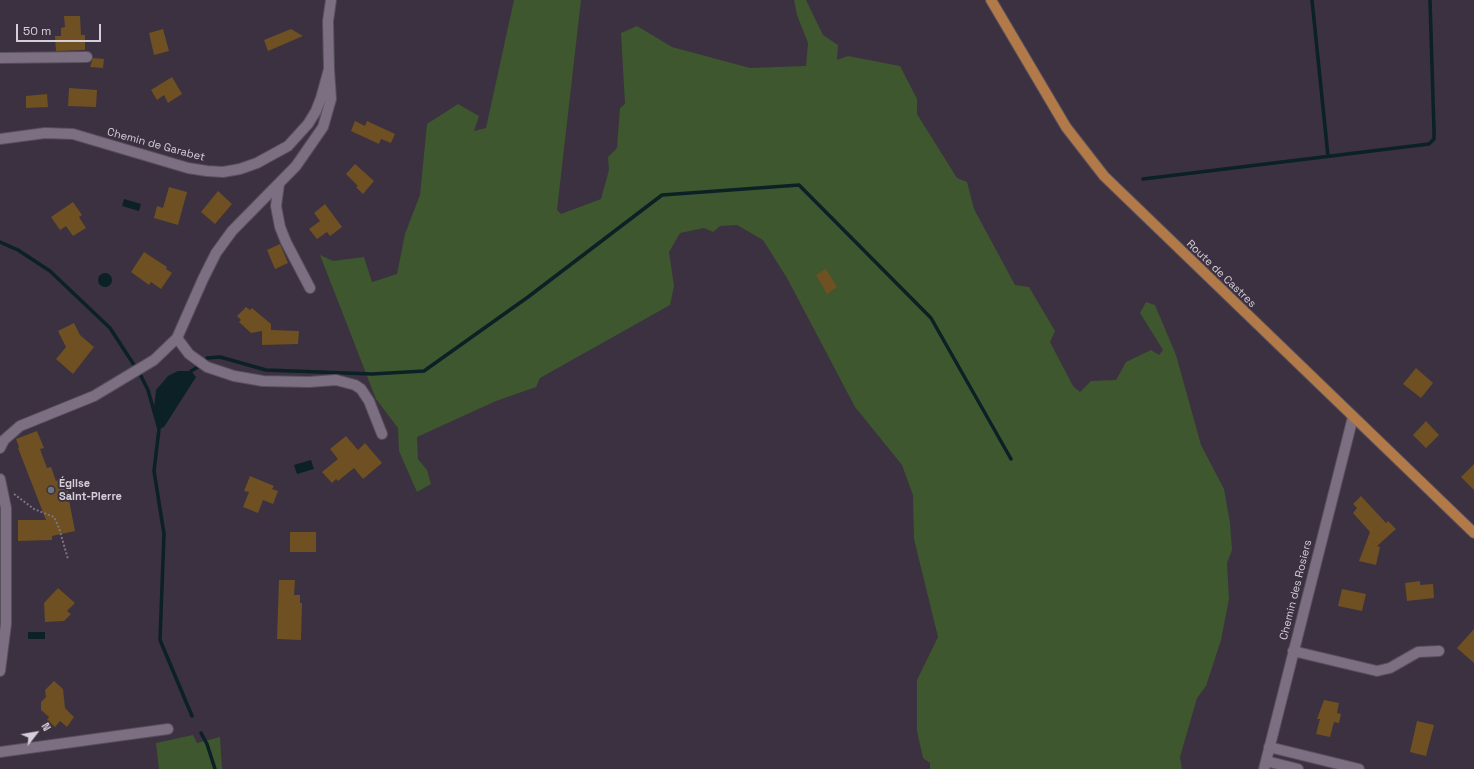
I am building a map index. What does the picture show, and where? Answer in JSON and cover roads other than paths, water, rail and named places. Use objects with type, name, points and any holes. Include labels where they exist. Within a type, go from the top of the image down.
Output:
[{"type":"main road","name":"Route de Castres","points":[[991,0],[1048,100],[1084,153],[1099,170],[1130,202],[1474,533]]},
{"type":"street","name":"Chemin de Garabet","points":[[0,139],[45,133],[74,134],[188,168],[223,172],[240,169],[278,153],[298,136],[316,111],[322,98],[329,69],[328,22],[331,0]]},
{"type":"street","points":[[0,58],[87,56]]},
{"type":"street","points":[[0,448],[4,440],[20,426],[79,403],[112,386],[154,360],[176,338],[216,253],[232,231],[296,166],[323,127],[332,99],[329,69]]},
{"type":"street","points":[[279,184],[276,206],[280,227],[286,242],[310,288]]},
{"type":"street","points":[[176,338],[189,354],[207,367],[234,376],[263,382],[309,382],[336,380],[355,385],[361,389],[369,401],[382,434]]},
{"type":"street","name":"Chemin des Rosiers","points":[[1267,766],[1269,746],[1353,417]]},
{"type":"street","points":[[0,479],[6,508],[6,624],[0,671]]},
{"type":"street","points":[[1293,650],[1377,671],[1390,668],[1418,652],[1439,651]]},
{"type":"street","points":[[0,752],[168,729]]},
{"type":"street","points":[[1269,746],[1359,769]]},
{"type":"street","points":[[1267,766],[1298,769]]},
{"type":"waterway","points":[[1312,0],[1328,156]]},
{"type":"waterway","points":[[1143,179],[1429,144],[1434,139],[1430,0]]},
{"type":"waterway","points":[[207,358],[220,357],[266,370],[372,374],[424,371],[528,297],[662,195],[799,185],[931,318],[1011,459]]},
{"type":"waterway","points":[[0,242],[18,250],[50,271],[110,328],[136,368]]},
{"type":"waterway","points":[[191,371],[198,367]]},
{"type":"waterway","points":[[139,372],[148,390],[159,429],[154,471],[164,534],[160,640],[192,716]]},
{"type":"waterway","points":[[201,733],[207,744],[215,769]]},
{"type":"place","name":"Église Saint-Pierre","points":[[51,490]]}]
